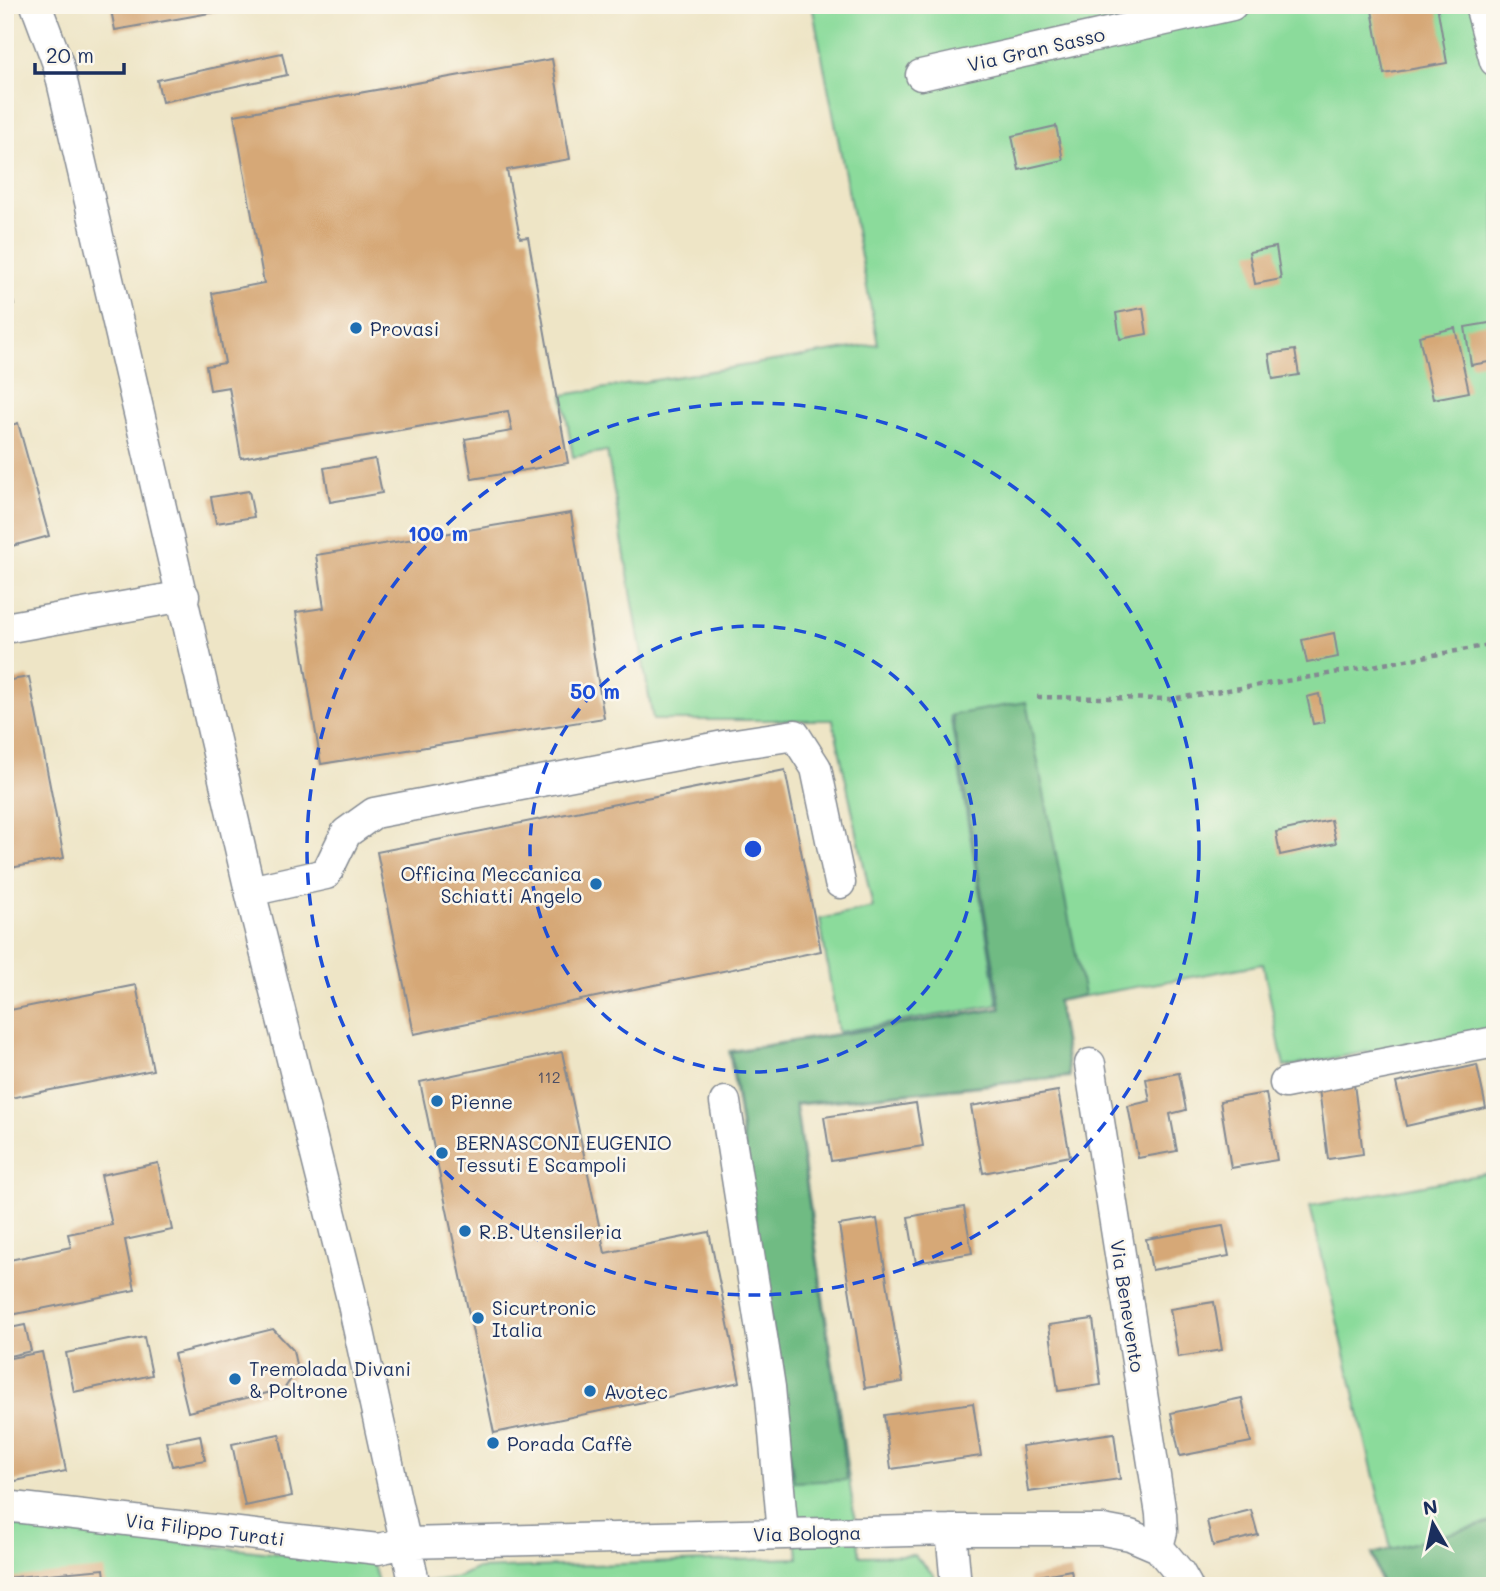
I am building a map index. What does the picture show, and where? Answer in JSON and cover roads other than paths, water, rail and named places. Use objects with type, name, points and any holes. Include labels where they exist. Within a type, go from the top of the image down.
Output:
[{"type":"street","points":[[36,5],[58,64],[184,596],[250,891],[351,1295],[409,1562]]},
{"type":"street","name":"Via Gran Sasso","points":[[921,75],[1232,5]]},
{"type":"street","points":[[1480,5],[1495,61]]},
{"type":"street","points":[[5,628],[184,596]]},
{"type":"street","points":[[250,891],[326,874],[346,833],[374,813],[729,744],[795,735],[816,768],[840,883]]},
{"type":"street","points":[[1286,1083],[1495,1042]]},
{"type":"street","name":"Via Benevento","points":[[1090,1064],[1161,1514],[1162,1531],[1158,1547]]},
{"type":"street","points":[[724,1102],[770,1387],[783,1534]]},
{"type":"street","name":"Via Filippo Turati","points":[[5,1506],[378,1549],[409,1562]]},
{"type":"street","points":[[951,1530],[956,1586]]},
{"type":"street","name":"Via Bologna","points":[[409,1562],[783,1534],[1103,1530],[1130,1535],[1158,1547],[1180,1572],[1187,1586]]},
{"type":"place","name":"Provasi","points":[[356,328]]},
{"type":"place","name":"Officina Meccanica Schiatti Angelo","points":[[596,884]]},
{"type":"place","name":"Pienne","points":[[437,1101]]},
{"type":"place","name":"BERNASCONI EUGENIO Tessuti E Scampoli","points":[[442,1153]]},
{"type":"place","name":"R.B. Utensileria","points":[[465,1231]]},
{"type":"place","name":"Sicurtronic Italia","points":[[478,1318]]},
{"type":"place","name":"Tremolada Divani & Poltrone","points":[[235,1379]]},
{"type":"place","name":"Avotec","points":[[590,1391]]},
{"type":"place","name":"Porada Caffè","points":[[493,1443]]}]
